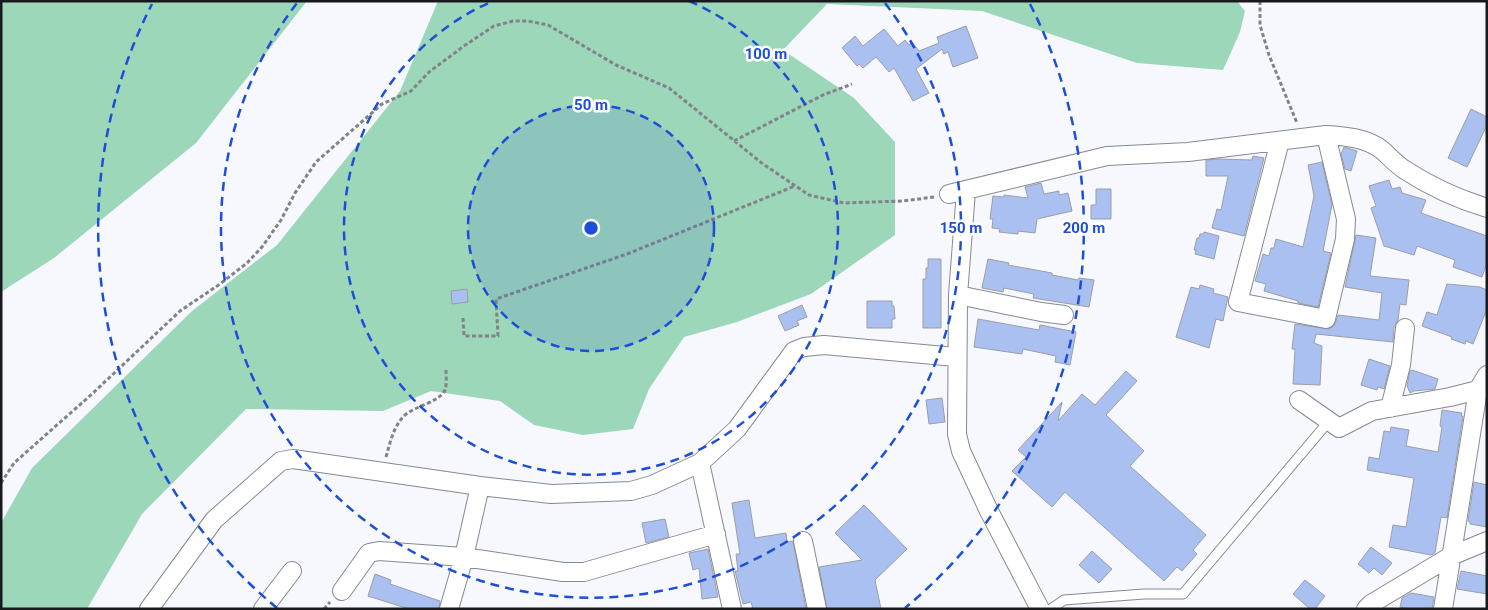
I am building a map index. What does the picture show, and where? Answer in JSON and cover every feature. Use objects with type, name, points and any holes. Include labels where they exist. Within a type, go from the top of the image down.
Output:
[{"type":"street","points":[[1280,141],[1238,302],[1326,319],[1345,239],[1346,219],[1326,135]]},
{"type":"street","points":[[949,194],[1107,156],[1188,152],[1326,135],[1351,137],[1380,148],[1404,170],[1461,200],[1487,208]]},
{"type":"street","points":[[966,191],[958,295],[956,357],[957,434],[961,451],[989,511],[1040,609]]},
{"type":"street","points":[[958,295],[1064,315]]},
{"type":"street","points":[[1390,408],[1401,365],[1405,328]]},
{"type":"street","points":[[149,609],[214,520],[282,460],[293,459],[480,486],[551,494],[631,492],[652,485],[700,463],[737,429],[794,352],[804,347],[824,345],[956,357]]},
{"type":"street","points":[[1299,400],[1339,428],[1372,411],[1450,397],[1482,383]]},
{"type":"street","points":[[1442,609],[1482,383]]},
{"type":"street","points":[[700,463],[732,609]]},
{"type":"street","points":[[449,609],[464,557],[480,486]]},
{"type":"street","points":[[342,591],[369,553],[379,551],[464,557],[563,572],[584,572],[716,534]]},
{"type":"street","points":[[803,541],[817,609]]},
{"type":"street","points":[[1366,609],[1371,604],[1451,556],[1487,541]]},
{"type":"street","points":[[263,609],[292,571]]},
{"type":"lane","points":[[1051,609],[1064,600],[1144,594],[1183,594],[1328,420]]},
{"type":"path","points":[[1260,1],[1260,25],[1269,55],[1303,137]]},
{"type":"path","points":[[1,483],[14,463],[92,394],[180,311],[247,263],[262,247],[281,220],[295,193],[316,162],[382,104],[411,91],[429,72],[494,26],[513,21],[528,21],[548,25],[616,65],[669,88],[734,141],[809,195],[844,203],[903,201],[949,194]]},
{"type":"path","points":[[734,141],[823,95],[852,84]]},
{"type":"path","points":[[463,318],[464,336],[498,336],[496,299],[627,254],[795,186]]},
{"type":"path","points":[[382,472],[394,431],[403,417],[439,397],[445,389],[446,370]]},
{"type":"green space","points":[[1,1],[307,1],[196,143],[54,258],[1,292]]},
{"type":"green space","points":[[438,1],[1237,1],[1245,11],[1240,32],[1223,70],[1137,63],[982,11],[827,4],[783,50],[854,98],[895,142],[895,235],[811,294],[737,322],[684,337],[649,389],[633,429],[583,435],[534,425],[500,401],[431,391],[383,411],[246,409],[142,514],[87,609],[1,609],[1,523],[32,468],[192,311],[277,245],[400,91]]},
{"type":"building","points":[[966,26],[978,58],[953,67],[948,52],[944,54],[942,49],[916,69],[929,93],[913,101],[894,68],[889,72],[876,57],[863,68],[859,64],[857,66],[842,48],[855,36],[863,46],[884,29],[898,46],[905,40],[909,45],[912,42],[919,51],[939,43],[937,37]]},
{"type":"building","points":[[1471,109],[1487,117],[1487,125],[1467,167],[1448,158]]},
{"type":"building","points":[[1344,147],[1357,151],[1351,171],[1345,169],[1341,154]]},
{"type":"building","points":[[1253,156],[1264,158],[1244,236],[1212,228],[1217,209],[1221,210],[1228,176],[1206,176],[1206,160],[1252,160]]},
{"type":"building","points":[[1322,162],[1332,205],[1323,251],[1331,253],[1318,307],[1298,303],[1298,301],[1264,291],[1266,284],[1255,281],[1263,254],[1269,256],[1271,248],[1274,248],[1276,239],[1303,247],[1314,196],[1308,165]]},
{"type":"building","points":[[1389,180],[1392,189],[1400,187],[1402,193],[1426,200],[1421,213],[1487,236],[1487,263],[1482,277],[1453,267],[1455,260],[1417,246],[1414,255],[1384,246],[1371,208],[1376,206],[1369,186]]},
{"type":"building","points":[[1041,183],[1044,194],[1059,191],[1059,195],[1068,193],[1072,211],[1037,219],[1035,233],[1018,231],[1018,234],[999,232],[1000,229],[992,228],[993,219],[990,219],[993,196],[1004,197],[1004,195],[1028,198],[1025,187]]},
{"type":"building","points":[[1096,189],[1111,189],[1111,219],[1091,219],[1091,205],[1096,205]]},
{"type":"building","points":[[1204,232],[1219,236],[1214,259],[1195,254],[1197,238]]},
{"type":"building","points":[[1356,235],[1376,238],[1370,276],[1409,280],[1406,305],[1400,304],[1398,320],[1394,327],[1393,342],[1316,334],[1314,343],[1322,346],[1320,385],[1293,384],[1295,349],[1292,349],[1295,324],[1329,329],[1334,326],[1338,315],[1379,320],[1382,293],[1345,287]]},
{"type":"building","points":[[928,259],[941,259],[941,328],[923,328],[923,279],[926,279]]},
{"type":"building","points":[[988,259],[1009,263],[1008,265],[1052,273],[1052,275],[1078,280],[1079,278],[1094,280],[1089,307],[1033,298],[1034,294],[1004,288],[1003,292],[982,288]]},
{"type":"building","points":[[1447,284],[1480,287],[1487,290],[1487,309],[1473,344],[1466,341],[1465,344],[1422,326],[1427,312],[1437,315]]},
{"type":"building","points":[[1200,285],[1214,289],[1213,293],[1228,297],[1223,321],[1216,319],[1209,348],[1176,337],[1191,287],[1199,289]]},
{"type":"building","points":[[467,289],[468,302],[452,304],[451,291]]},
{"type":"building","points":[[867,301],[892,301],[895,319],[892,319],[892,328],[867,328]]},
{"type":"building","points":[[802,305],[807,317],[797,321],[799,325],[785,331],[778,316]]},
{"type":"building","points":[[978,319],[1039,330],[1040,325],[1076,332],[1070,365],[1055,362],[1056,356],[1023,349],[1022,354],[974,347]]},
{"type":"building","points":[[1369,359],[1390,366],[1384,389],[1378,387],[1377,390],[1361,385]]},
{"type":"building","points":[[1412,370],[1438,379],[1435,389],[1410,393],[1407,386],[1410,371]]},
{"type":"building","points":[[1126,371],[1137,381],[1106,415],[1144,451],[1130,466],[1206,535],[1193,550],[1197,554],[1182,571],[1177,567],[1164,581],[1065,492],[1052,507],[1012,471],[1026,457],[1018,450],[1062,402],[1058,421],[1082,394],[1095,405]]},
{"type":"building","points":[[942,398],[945,422],[929,424],[926,400]]},
{"type":"building","points":[[1442,410],[1462,413],[1461,416],[1463,416],[1447,518],[1441,517],[1435,553],[1431,555],[1389,547],[1393,525],[1406,527],[1414,478],[1367,470],[1369,457],[1379,459],[1384,431],[1390,432],[1391,427],[1409,430],[1406,446],[1438,452],[1442,427],[1440,426]]},
{"type":"building","points":[[1474,482],[1487,485],[1487,527],[1470,524],[1468,521]]},
{"type":"building","points":[[749,500],[755,538],[786,533],[787,542],[793,541],[806,609],[753,609],[751,602],[743,604],[735,571],[738,571],[736,554],[740,554],[732,503]]},
{"type":"building","points":[[864,505],[907,549],[875,580],[881,609],[827,609],[819,567],[862,560],[835,533]]},
{"type":"building","points":[[665,519],[669,537],[646,543],[642,523]]},
{"type":"building","points":[[1371,547],[1392,563],[1382,575],[1374,568],[1369,573],[1358,564]]},
{"type":"building","points":[[708,549],[718,597],[702,599],[699,568],[693,570],[689,553]]},
{"type":"building","points":[[1092,551],[1112,569],[1099,583],[1079,565]]},
{"type":"building","points":[[1461,571],[1487,576],[1487,594],[1457,589]]},
{"type":"building","points":[[375,574],[391,580],[390,584],[440,601],[439,609],[409,609],[368,596]]},
{"type":"building","points":[[1305,580],[1325,596],[1315,609],[1310,609],[1293,594]]},
{"type":"building","points":[[1411,593],[1434,597],[1432,609],[1400,607],[1402,598]]}]
